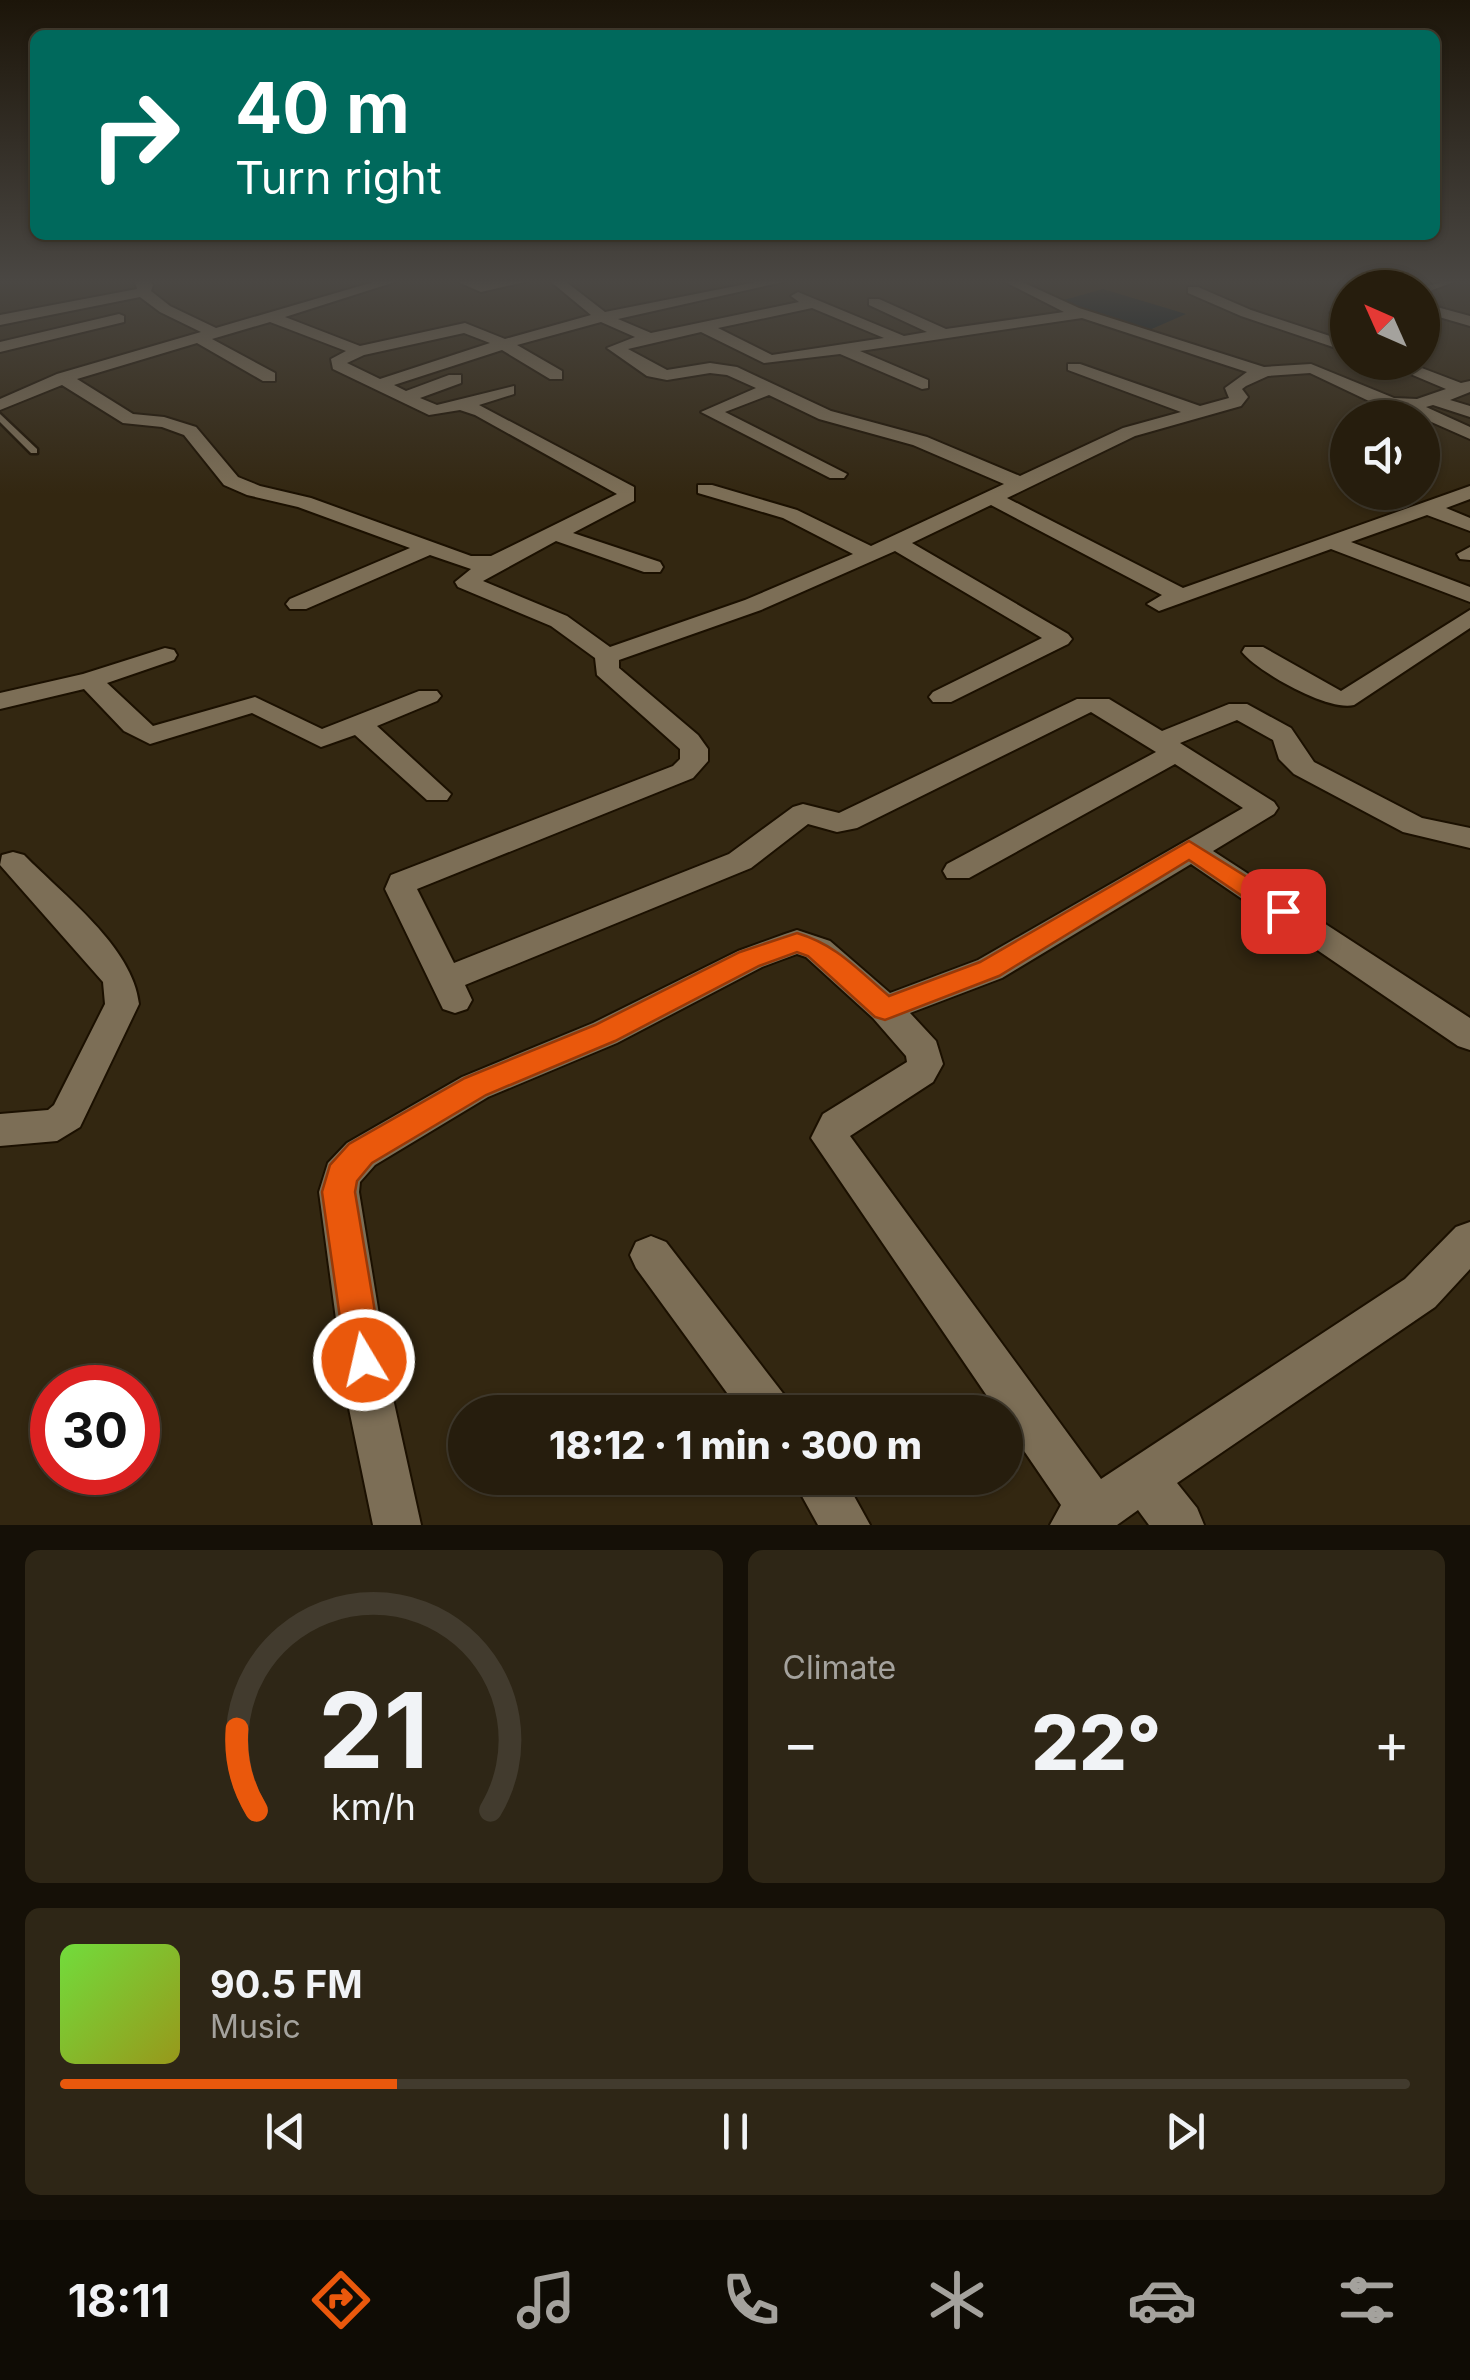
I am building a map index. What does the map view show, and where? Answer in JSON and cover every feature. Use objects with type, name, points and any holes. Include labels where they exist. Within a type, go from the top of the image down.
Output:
[{"type":"street","points":[[43,352],[130,418],[143,423],[164,422],[190,432],[232,481],[254,491],[304,502],[426,549],[468,562],[494,563]]},
{"type":"street","points":[[0,404],[147,352]]},
{"type":"street","points":[[231,352],[269,377]]},
{"type":"street","points":[[359,352],[337,362],[435,410],[462,406],[508,390]]},
{"type":"street","points":[[380,384],[471,352]]},
{"type":"street","points":[[517,352],[556,375]]},
{"type":"street","points":[[621,352],[653,372],[676,375],[722,368],[825,415],[920,440],[1017,482]]},
{"type":"street","points":[[754,352],[770,360],[826,352]]},
{"type":"street","points":[[847,352],[922,384]]},
{"type":"street","points":[[1202,352],[1264,372]]},
{"type":"street","points":[[488,366],[524,356]]},
{"type":"street","points":[[607,656],[734,612],[896,543],[1017,482],[1129,432],[1236,402],[1239,396],[1233,388],[1237,383],[1264,372],[1295,365],[1314,368],[1394,400]]},
{"type":"street","points":[[1074,367],[1196,411]]},
{"type":"street","points":[[406,396],[454,379]]},
{"type":"street","points":[[1440,379],[1466,388]]},
{"type":"street","points":[[1427,400],[1466,388]]},
{"type":"street","points":[[769,389],[710,412],[837,474]]},
{"type":"street","points":[[1431,399],[1470,412]]},
{"type":"street","points":[[462,406],[481,411],[628,491],[627,497],[494,563],[466,582],[559,621],[607,656]]},
{"type":"street","points":[[1440,420],[1470,434]]},
{"type":"street","points":[[705,489],[790,514],[868,553]]},
{"type":"street","points":[[1440,502],[1470,492]]},
{"type":"street","points":[[990,497],[1181,596]]},
{"type":"street","points":[[1158,604],[1417,510]]},
{"type":"street","points":[[1433,510],[1470,525]]},
{"type":"street","points":[[556,534],[652,567]]},
{"type":"street","points":[[1328,541],[1470,595]]},
{"type":"street","points":[[896,543],[1060,639],[942,698]]},
{"type":"street","points":[[298,604],[426,549]]},
{"type":"street","points":[[1254,652],[1327,696],[1344,700],[1470,617]]},
{"type":"street","points":[[0,701],[90,680],[166,656]]},
{"type":"street","points":[[607,656],[606,670],[688,741],[694,748],[694,761],[683,772],[402,882],[401,889],[450,990],[740,861],[803,812],[836,823],[848,821],[1086,704],[1100,704],[1264,808],[990,969],[885,1009]]},
{"type":"street","points":[[90,680],[132,726],[150,736],[255,705],[321,739],[428,696]]},
{"type":"street","points":[[958,872],[1229,711],[1247,712],[1282,734],[1291,746],[1293,759],[1304,768],[1414,825],[1470,838]]},
{"type":"street","points":[[360,725],[437,794]]},
{"type":"street","points":[[1189,849],[1470,1036]]},
{"type":"street","points":[[0,1130],[57,1125],[67,1116],[122,1004],[114,967],[13,862]]},
{"type":"street","points":[[397,1525],[370,1394],[338,1192],[342,1175],[360,1154],[476,1086],[605,1033],[778,946],[797,942],[818,949],[885,1009],[923,1051],[925,1064],[920,1072],[836,1124],[830,1138],[1084,1518],[1420,1293],[1470,1240]]},
{"type":"street","points":[[651,1255],[756,1395]]},
{"type":"street","points":[[1144,1480],[1180,1525]]},
{"type":"street","points":[[827,1495],[846,1525]]},
{"type":"lane","points":[[0,418],[34,451]]},
{"type":"route","points":[[364,1360],[338,1192],[342,1175],[360,1154],[476,1086],[605,1033],[750,959],[797,942],[818,949],[885,1009],[990,969],[1189,849],[1283,911]]}]
